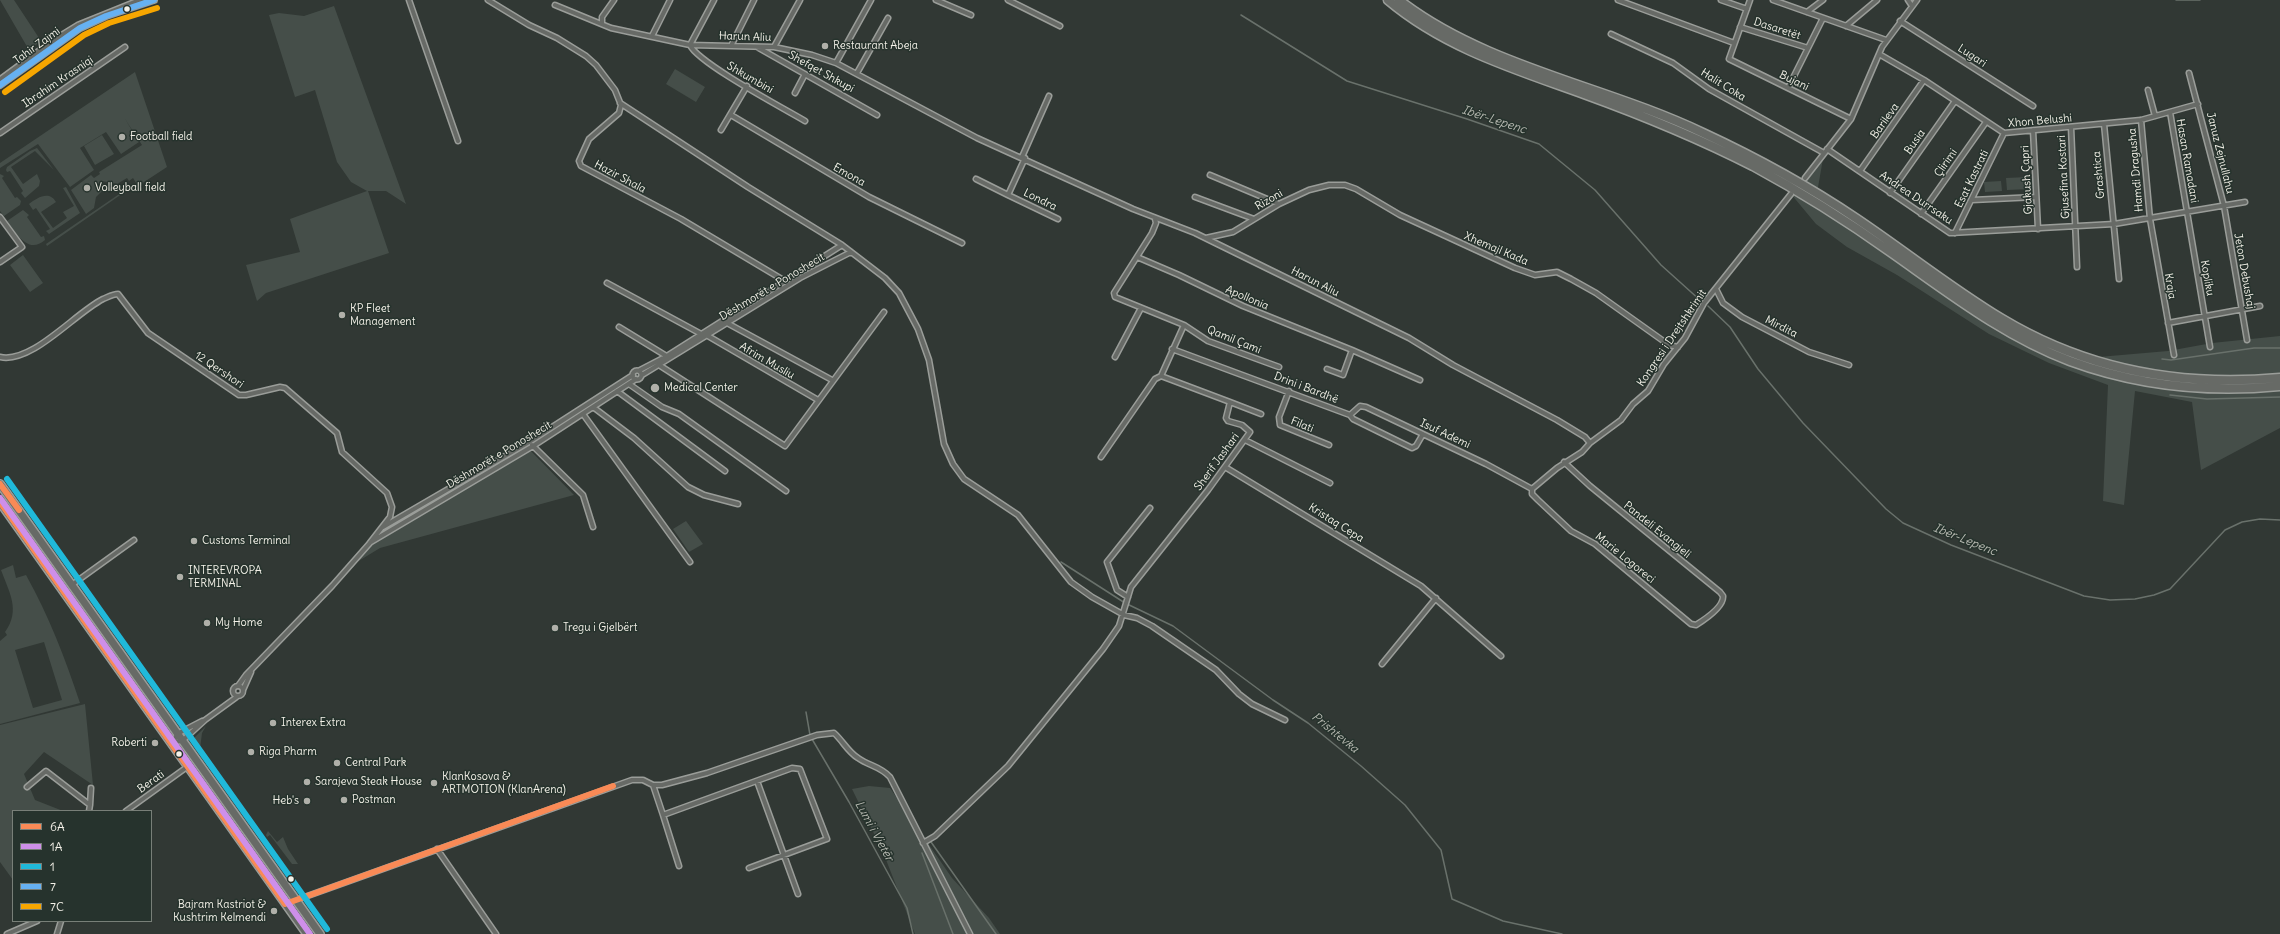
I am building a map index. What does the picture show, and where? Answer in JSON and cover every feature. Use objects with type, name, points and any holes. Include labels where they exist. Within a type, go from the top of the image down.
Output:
[{"type":"highway","points":[[1388,0],[1428,29],[1481,56],[1659,122],[1768,174],[1854,227],[1990,321],[2044,350],[2099,371],[2158,384],[2214,389],[2280,386]]},
{"type":"highway","points":[[1399,0],[1430,22],[1463,40],[1497,55],[1662,115],[1734,148],[1777,170],[1853,216],[1995,315],[2048,343],[2101,363],[2159,376],[2215,381],[2280,378]]},
{"type":"highway","points":[[0,484],[73,584],[177,734],[320,934]]},
{"type":"highway","points":[[0,502],[307,934]]},
{"type":"street","name":"Tahir Zajmi","points":[[0,80],[53,41],[79,25],[142,1],[154,0]]},
{"type":"street","points":[[409,0],[458,141]]},
{"type":"street","points":[[488,0],[528,25],[557,38],[586,56],[607,78],[615,90],[620,102],[748,187],[842,245],[885,278],[904,301],[927,353],[944,444],[953,464],[964,479],[1018,515],[1071,582],[1092,597],[1124,615],[1137,618],[1152,626],[1168,639],[1216,670],[1239,694],[1252,704],[1285,720]]},
{"type":"street","points":[[602,24],[602,17],[614,0]]},
{"type":"street","points":[[652,36],[670,0]]},
{"type":"street","points":[[690,45],[714,0]]},
{"type":"street","points":[[732,44],[754,0]]},
{"type":"street","points":[[774,47],[800,0]]},
{"type":"street","points":[[836,63],[871,0]]},
{"type":"street","points":[[936,0],[971,15]]},
{"type":"street","points":[[1008,0],[1060,26]]},
{"type":"street","points":[[1618,0],[1734,44],[1750,0]]},
{"type":"street","points":[[1721,0],[1747,9]]},
{"type":"street","points":[[1773,0],[1886,40]]},
{"type":"street","points":[[1806,12],[1823,0]]},
{"type":"street","points":[[1846,26],[1877,0]]},
{"type":"street","points":[[1908,0],[1912,6]]},
{"type":"street","points":[[1805,178],[1851,119],[1864,93],[1886,40],[1917,0]]},
{"type":"street","name":"Tahir Zajmi","points":[[0,85],[80,28],[142,1]]},
{"type":"street","name":"Harun Aliu","points":[[555,5],[602,24],[690,45],[732,44],[774,47],[812,55],[836,63],[977,138],[1024,157],[1155,219],[1205,238],[1424,346],[1454,365],[1557,420],[1585,437],[1590,442]]},
{"type":"street","points":[[857,73],[888,18]]},
{"type":"street","points":[[1788,88],[1823,18]]},
{"type":"street","name":"Lugari","points":[[1900,21],[2033,106]]},
{"type":"street","name":"Dasaretët","points":[[1740,27],[1808,48]]},
{"type":"street","name":"Halit Coka","points":[[1612,34],[1673,63],[1709,89],[1824,153]]},
{"type":"street","name":"Bujani","points":[[1734,44],[1729,59],[1851,119]]},
{"type":"street","name":"Shkumbini","points":[[690,45],[696,53],[715,68],[805,121]]},
{"type":"street","name":"Shefqet Shkupi","points":[[755,45],[877,115]]},
{"type":"street","name":"Ibrahim Krasniqi","points":[[0,133],[125,47]]},
{"type":"street","name":"Xhon Belushi","points":[[1879,54],[1924,80],[2004,133],[2141,120],[2198,104]]},
{"type":"street","name":"Januz Zejnullahu","points":[[2189,73],[2224,206]]},
{"type":"street","points":[[795,94],[805,74]]},
{"type":"street","name":"Barileva","points":[[1860,172],[1924,80]]},
{"type":"street","points":[[722,130],[747,86]]},
{"type":"street","points":[[2148,90],[2155,116]]},
{"type":"street","points":[[1024,157],[1049,96]]},
{"type":"street","name":"Busia","points":[[1890,193],[1955,101]]},
{"type":"street","name":"Hazir Shala","points":[[620,102],[619,113],[596,132],[586,145],[579,161],[581,166],[681,219],[785,281]]},
{"type":"street","name":"Hasan Ramadani","points":[[2170,112],[2187,212]]},
{"type":"street","name":"Emona","points":[[731,115],[869,197],[962,243]]},
{"type":"street","name":"Hamdi Dragusha","points":[[2141,120],[2150,219]]},
{"type":"street","name":"Çlirimi","points":[[1921,214],[1986,122]]},
{"type":"street","name":"Grashtica","points":[[2104,124],[2114,224]]},
{"type":"street","name":"Gjusefina Kostari","points":[[2071,127],[2075,227]]},
{"type":"street","name":"Gjakush Çapri","points":[[2033,130],[2038,229]]},
{"type":"street","name":"Esat Kastrati","points":[[1955,233],[2004,133]]},
{"type":"street","name":"Andrea Durrsaku","points":[[1828,149],[1946,232],[1955,233],[2114,224],[2245,202]]},
{"type":"street","name":"Londra","points":[[1024,157],[1008,195],[1058,219]]},
{"type":"street","points":[[1210,175],[1279,204]]},
{"type":"street","points":[[976,179],[1008,195]]},
{"type":"street","name":"Rizoni","points":[[1205,238],[1233,232],[1279,204],[1309,190],[1329,185],[1345,185]]},
{"type":"street","name":"Xhemajl Kada","points":[[1345,185],[1356,189],[1400,215],[1515,268],[1535,275],[1557,272],[1571,278],[1596,293],[1669,345],[1678,346]]},
{"type":"street","name":"Kongresi i Drejtshkrimit","points":[[1532,489],[1564,462],[1582,452],[1590,442],[1621,420],[1633,404],[1648,391],[1664,364],[1686,338],[1700,309],[1791,194]]},
{"type":"street","points":[[1195,196],[1254,219]]},
{"type":"street","points":[[1972,200],[2036,197]]},
{"type":"street","name":"Jeton Debushaj","points":[[2224,206],[2247,340]]},
{"type":"street","name":"Kopliku","points":[[2187,212],[2210,347]]},
{"type":"street","points":[[0,217],[22,247],[0,262]]},
{"type":"street","points":[[1101,457],[1155,379],[1161,376],[1184,325],[1121,301],[1114,296],[1152,233],[1155,219]]},
{"type":"street","name":"Kraja","points":[[2150,219],[2174,355]]},
{"type":"street","points":[[2114,224],[2119,279]]},
{"type":"street","points":[[2075,227],[2077,267]]},
{"type":"street","name":"Dëshmorët e Ponoshecit","points":[[687,346],[701,334],[724,319],[842,245]]},
{"type":"street","name":"Dëshmorët e Ponoshecit","points":[[224,705],[234,692],[234,688],[238,686],[369,544],[380,528],[529,442],[632,376],[634,371],[640,370],[669,357],[687,346],[707,337],[807,274],[851,252]]},
{"type":"street","name":"Apollonia","points":[[1137,257],[1179,274],[1243,306],[1352,350],[1420,380]]},
{"type":"street","points":[[804,270],[807,274]]},
{"type":"street","name":"Afrim Musliu","points":[[607,283],[707,337],[818,400]]},
{"type":"street","name":"Mirdita","points":[[1716,289],[1724,303],[1742,317],[1809,352],[1849,365]]},
{"type":"street","name":"12 Qershori","points":[[0,357],[12,358],[23,354],[64,327],[88,307],[118,294],[148,333],[233,391],[243,396],[283,387],[336,432],[344,455],[384,489],[390,497],[392,512],[380,528]]},
{"type":"street","points":[[2168,323],[2260,306]]},
{"type":"street","points":[[1115,357],[1141,308]]},
{"type":"street","points":[[660,365],[785,446],[832,380],[884,312]]},
{"type":"street","points":[[724,319],[728,324],[832,380]]},
{"type":"street","name":"Qamil Çami","points":[[1184,325],[1208,340],[1279,367]]},
{"type":"street","points":[[619,327],[669,357]]},
{"type":"street","name":"Drini i Bardhë","points":[[1172,349],[1289,391],[1350,415],[1353,419],[1412,448],[1416,446],[1423,434]]},
{"type":"street","points":[[1327,370],[1343,375],[1352,350]]},
{"type":"street","name":"Dëshmorët e Ponoshecit","points":[[369,544],[533,446],[642,375],[660,365],[669,357]]},
{"type":"street","points":[[640,370],[642,375]]},
{"type":"street","points":[[632,376],[636,379]]},
{"type":"street","points":[[1161,376],[1261,414]]},
{"type":"street","points":[[629,384],[662,407],[679,414],[786,490]]},
{"type":"street","points":[[617,391],[725,471]]},
{"type":"street","name":"Filati","points":[[1289,391],[1279,418],[1280,425],[1329,445]]},
{"type":"street","name":"Sherif Jashari","points":[[923,843],[935,836],[1008,766],[1111,639],[1124,615],[1131,587],[1225,467],[1250,432],[1242,425],[1228,421],[1226,418],[1230,402]]},
{"type":"street","name":"Isuf Ademi","points":[[1350,415],[1358,407],[1362,406],[1515,478],[1532,489]]},
{"type":"street","points":[[593,407],[634,438],[688,487],[704,495],[738,504]]},
{"type":"street","points":[[583,414],[690,562]]},
{"type":"street","points":[[1245,440],[1330,483]]},
{"type":"street","points":[[529,442],[583,495],[593,527]]},
{"type":"street","name":"Pandeli Evangjeli","points":[[1564,462],[1590,486],[1720,592],[1723,600],[1711,614]]},
{"type":"street","name":"Kristaq Cepa","points":[[1225,467],[1420,586],[1436,598],[1501,656]]},
{"type":"street","name":"Marie Logoreci","points":[[1532,489],[1532,494],[1571,531],[1595,544],[1691,624],[1696,625],[1711,614]]},
{"type":"street","points":[[1127,599],[1117,590],[1107,562],[1150,508]]},
{"type":"street","points":[[73,584],[134,540]]},
{"type":"street","points":[[1382,664],[1436,598]]},
{"type":"street","name":"Dëshmorët e Ponoshecit","points":[[182,741],[224,705],[242,694],[252,671]]},
{"type":"street","points":[[238,686],[243,690]]},
{"type":"street","points":[[234,692],[238,696]]},
{"type":"street","name":"Dëshmorët e Ponoshecit","points":[[177,734],[205,720]]},
{"type":"street","points":[[285,904],[613,786],[636,780],[653,785],[662,785],[707,773],[793,742],[830,732],[837,736],[858,758],[885,772],[894,784],[970,934]]},
{"type":"street","points":[[172,744],[177,734]]},
{"type":"street","points":[[172,744],[182,741]]},
{"type":"street","name":"Berati","points":[[127,810],[187,767]]},
{"type":"street","points":[[663,815],[792,768],[800,769],[827,839],[749,868]]},
{"type":"street","points":[[27,787],[46,771],[90,805]]},
{"type":"street","points":[[757,781],[798,894]]},
{"type":"street","points":[[653,785],[679,866]]},
{"type":"street","points":[[89,810],[91,788]]},
{"type":"street","points":[[437,849],[496,934]]},
{"type":"street","points":[[7,934],[36,922]]},
{"type":"street","points":[[57,934],[61,922]]},
{"type":"shaded area","points":[[0,0],[14,0],[41,41],[29,50]]},
{"type":"shaded area","points":[[334,6],[406,204],[386,191],[368,191],[389,253],[266,293],[257,301],[246,265],[300,252],[290,219],[367,191],[351,182],[337,162],[315,90],[295,97],[269,15],[279,13],[304,16]]},
{"type":"shaded area","points":[[675,69],[705,87],[696,102],[666,84]]},
{"type":"shaded area","points":[[135,72],[167,167],[138,186],[133,178],[129,181],[127,178],[117,184],[102,181],[98,184],[102,191],[96,197],[94,208],[86,214],[71,190],[91,175],[94,178],[100,174],[99,172],[142,145],[125,119],[139,142],[121,154],[106,132],[80,148],[94,170],[70,187],[38,144],[0,168],[0,163]]},
{"type":"shaded area","points":[[102,135],[114,154],[95,165],[84,146]]},
{"type":"shaded area","points":[[37,148],[54,170],[35,151],[11,167],[23,184],[37,174],[40,181],[39,186],[25,198],[21,193],[23,191],[10,171],[7,172],[6,170],[7,167],[30,151]]},
{"type":"shaded area","points":[[1824,153],[1817,193],[2000,318],[2087,358],[2168,351],[2212,343],[2280,336],[2280,428],[2201,470],[2192,402],[2135,391],[2124,505],[2103,501],[2108,385],[2049,363],[1989,334],[1897,275],[1847,247],[1816,224],[1791,194]]},
{"type":"shaded area","points":[[0,174],[4,176],[2,178],[15,198],[17,197],[21,201],[20,205],[4,216],[0,211]]},
{"type":"shaded area","points":[[2028,177],[2029,189],[2007,190],[2006,178]]},
{"type":"shaded area","points":[[2001,181],[2002,191],[1985,192],[1984,182]]},
{"type":"shaded area","points":[[66,187],[80,213],[49,234],[46,231],[50,229],[36,208],[33,210],[29,204],[43,196],[50,196],[53,198],[56,202],[41,212],[53,228],[67,218],[63,212],[74,206],[63,188]]},
{"type":"shaded area","points":[[128,188],[129,189],[47,246],[46,244]]},
{"type":"shaded area","points":[[23,210],[29,215],[27,217],[41,237],[44,236],[45,240],[39,244],[33,245],[23,241],[7,221]]},
{"type":"shaded area","points":[[23,255],[43,283],[30,292],[10,265]]},
{"type":"shaded area","points":[[526,446],[574,495],[380,548],[357,562],[349,572],[345,568],[381,527],[452,488],[480,477]]},
{"type":"shaded area","points":[[686,521],[703,544],[689,552],[673,529]]},
{"type":"shaded area","points":[[13,565],[16,578],[26,575],[56,638],[80,703],[0,724],[0,641],[7,635],[5,632],[10,624],[13,609],[10,593],[1,570]],"holes":[[[44,642],[62,700],[33,708],[15,650]]]},
{"type":"shaded area","points":[[85,704],[93,785],[44,752],[24,774],[35,800],[60,810],[12,810],[12,879],[0,862],[0,725]]},
{"type":"shaded area","points":[[206,726],[202,733],[200,749],[246,813],[244,815],[195,749],[193,742],[195,737]]},
{"type":"shaded area","points":[[869,786],[890,788],[952,878],[989,918],[1000,934],[915,934],[883,852],[852,789]]},
{"type":"shaded area","points":[[268,831],[277,842],[283,837],[288,849],[298,864],[292,864],[270,835],[267,837],[266,835]]},
{"type":"waterway","name":"Ibër-Lepenc","points":[[2176,0],[2200,0]]},
{"type":"waterway","name":"Ibër-Lepenc","points":[[1241,15],[1347,81],[1467,119],[1539,144],[1595,190],[1661,265],[1701,301]]},
{"type":"waterway","name":"Ibër-Lepenc","points":[[1708,306],[1730,327],[1758,369],[1803,423],[1886,509],[1903,523],[1951,545],[2084,596],[2110,600],[2135,599],[2154,595],[2170,589],[2225,530],[2242,522],[2260,519],[2280,520]]},
{"type":"waterway","points":[[2162,359],[2171,360],[2254,348],[2280,348]]},
{"type":"waterway","points":[[2170,395],[2207,399],[2280,397]]},
{"type":"waterway","name":"Prishtevka","points":[[1061,562],[1125,603],[1173,626],[1273,700],[1308,723],[1361,766],[1405,805],[1441,850],[1452,899],[1503,921],[1562,934]]},
{"type":"waterway","name":"Lumi i Vjetër","points":[[806,712],[810,735]]},
{"type":"waterway","name":"Lumi i Vjetër","points":[[812,739],[849,802],[907,908],[913,934]]},
{"type":"waterway","points":[[931,842],[996,934]]},
{"type":"waterway","points":[[922,853],[953,934]]},
{"type":"transit line","name":"7","points":[[0,85],[80,28],[106,16],[154,0]]},
{"type":"transit line","name":"7C","points":[[5,92],[84,35],[109,23],[157,8]]},
{"type":"transit line","name":"1","points":[[7,479],[327,929]]},
{"type":"transit line","name":"6A","points":[[0,484],[19,510]]},
{"type":"transit line","name":"1A","points":[[0,498],[310,934]]},
{"type":"transit line","name":"6A","points":[[0,502],[285,904],[613,786]]},
{"type":"place","name":"Restaurant Abeja","points":[[825,46]]},
{"type":"place","name":"Football field","points":[[122,137]]},
{"type":"place","name":"Volleyball field","points":[[87,188]]},
{"type":"place","name":"KP Fleet Management","points":[[342,315]]},
{"type":"place","name":"Medical Center","points":[[655,388]]},
{"type":"place","name":"Customs Terminal","points":[[194,541]]},
{"type":"place","name":"INTEREVROPA TERMINAL","points":[[180,577]]},
{"type":"place","name":"My Home","points":[[207,623]]},
{"type":"place","name":"Tregu i Gjelbërt","points":[[555,628]]},
{"type":"place","name":"Interex Extra","points":[[273,723]]},
{"type":"place","name":"Roberti","points":[[155,743]]},
{"type":"place","name":"Riga Pharm","points":[[251,752]]},
{"type":"place","name":"Central Park","points":[[337,763]]},
{"type":"place","name":"Sarajeva Steak House","points":[[307,782]]},
{"type":"place","name":"KlanKosova & ARTMOTION (KlanArena)","points":[[434,783]]},
{"type":"place","name":"Postman","points":[[344,800]]},
{"type":"place","name":"Heb's","points":[[307,801]]},
{"type":"place","name":"Bajram Kastriot & Kushtrim Kelmendi","points":[[274,911]]}]
